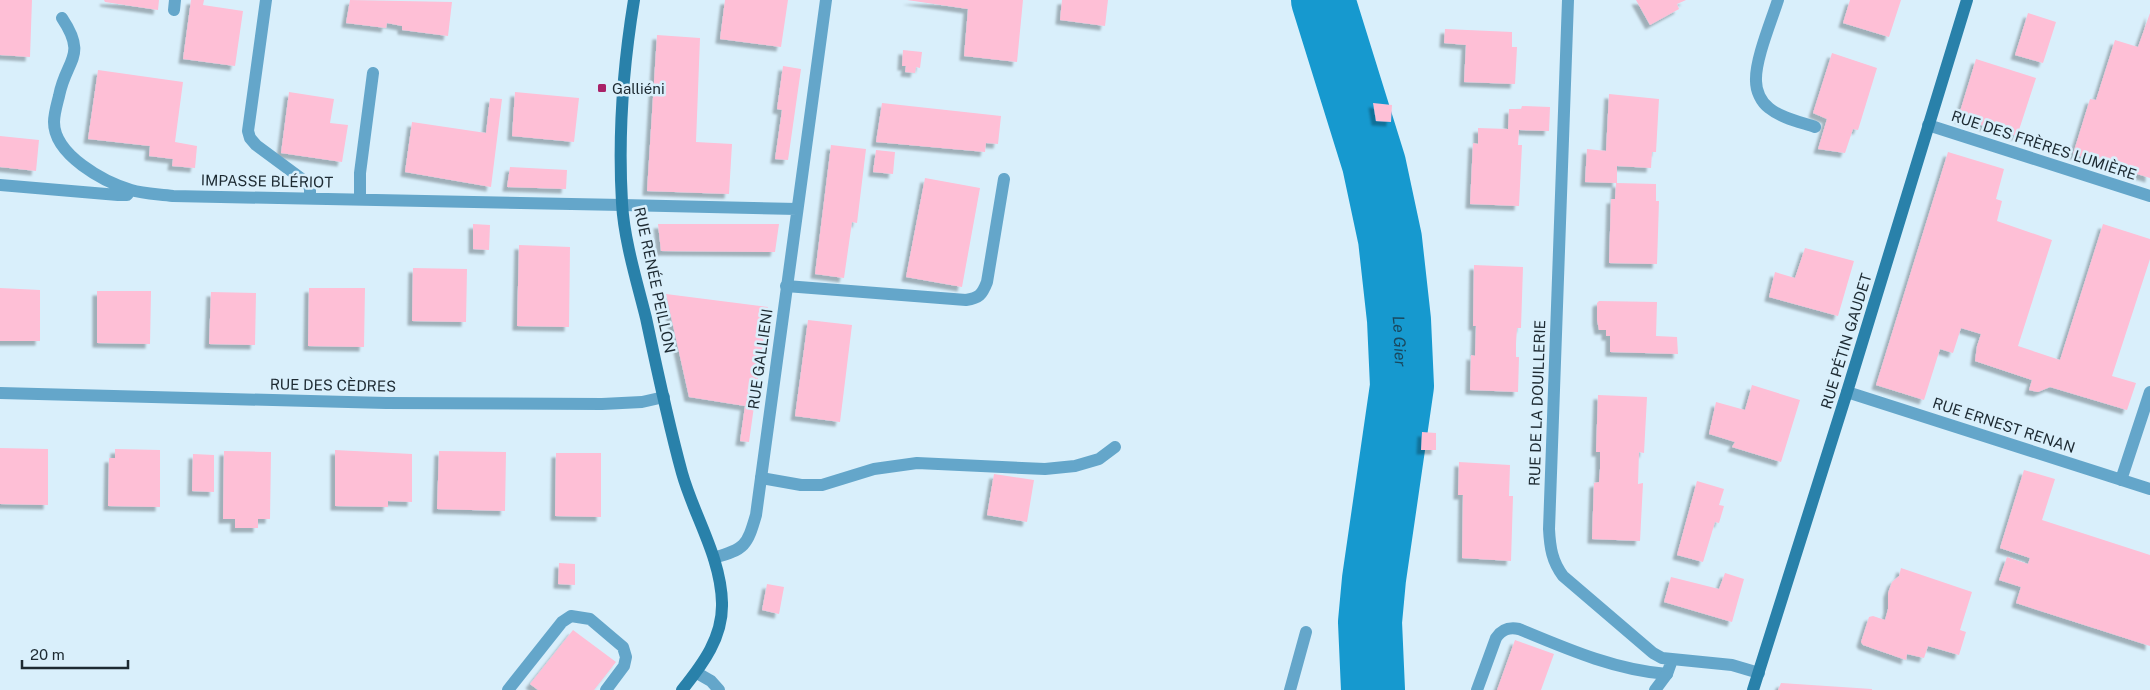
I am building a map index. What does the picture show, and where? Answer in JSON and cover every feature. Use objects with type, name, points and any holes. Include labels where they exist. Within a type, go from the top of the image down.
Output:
[{"type":"main road","name":"RUE RENÉE PEILLON","points":[[634,0],[625,53],[621,133],[622,205],[634,267],[682,473],[714,558]]},
{"type":"main road","name":"RUE PÉTIN GAUDET","points":[[1754,690],[1967,0]]},
{"type":"main road","points":[[682,690],[696,672],[717,636],[722,602],[714,558]]},
{"type":"street","points":[[266,0],[248,130],[250,138],[256,145],[306,182],[310,188],[310,198]]},
{"type":"street","name":"RUE GALLIENI","points":[[714,558],[736,552],[743,546],[750,536],[756,515],[826,0]]},
{"type":"street","name":"RUE DE LA DOUILLERIE","points":[[1568,0],[1550,549],[1555,564],[1563,576],[1653,653],[1672,660],[1732,666],[1759,673]]},
{"type":"street","points":[[1778,0],[1757,69],[1756,82],[1758,93],[1770,109],[1815,127]]},
{"type":"street","name":"IMPASSE BLÉRIOT","points":[[62,18],[74,39],[76,49],[59,93],[54,124],[60,142],[78,162],[100,177],[132,190],[172,196],[797,209]]},
{"type":"street","points":[[360,200],[360,173],[373,73]]},
{"type":"street","name":"RUE DES FRÈRES LUMIÈRE","points":[[1928,125],[2150,196]]},
{"type":"street","points":[[786,286],[966,300],[977,298],[983,293],[987,282],[1004,179]]},
{"type":"street","points":[[0,185],[118,195],[127,195],[132,190]]},
{"type":"street","name":"RUE ERNEST RENAN","points":[[1847,392],[2150,489]]},
{"type":"street","points":[[2121,480],[2150,392]]},
{"type":"street","name":"RUE DES CÈDRES","points":[[0,393],[406,403],[609,404],[642,402],[664,397]]},
{"type":"street","points":[[761,478],[801,485],[822,485],[874,469],[917,463],[1045,469],[1075,466],[1099,459],[1115,448]]},
{"type":"street","points":[[508,690],[562,622],[571,616],[590,619],[623,647],[626,657],[624,666],[606,690]]},
{"type":"street","points":[[1476,690],[1496,638],[1500,632],[1512,628],[1599,660],[1646,672],[1667,674]]},
{"type":"street","points":[[1290,690],[1306,632]]},
{"type":"street","points":[[1655,690],[1667,674],[1672,660]]},
{"type":"street","points":[[696,672],[711,681],[719,690]]},
{"type":"building","points":[[0,0],[32,0],[30,57],[0,55]]},
{"type":"building","points":[[104,0],[159,0],[158,10],[105,2]]},
{"type":"building","points":[[191,0],[204,0],[203,5],[243,11],[235,66],[183,59]]},
{"type":"building","points":[[350,0],[452,2],[448,36],[402,30],[402,26],[387,23],[386,28],[346,23]]},
{"type":"building","points":[[725,0],[788,0],[781,47],[720,39]]},
{"type":"building","points":[[907,0],[1023,0],[1017,62],[964,56],[968,9]]},
{"type":"building","points":[[1062,0],[1108,0],[1105,26],[1060,20]]},
{"type":"building","points":[[1636,0],[1686,0],[1677,4],[1679,9],[1650,25]]},
{"type":"building","points":[[1850,0],[1901,0],[1889,37],[1843,23]]},
{"type":"building","points":[[2028,13],[2056,22],[2043,63],[2015,55]]},
{"type":"building","points":[[2150,13],[2150,178],[2073,154],[2090,99],[2096,100],[2115,40],[2138,47]]},
{"type":"building","points":[[1445,29],[1512,32],[1512,47],[1517,47],[1515,84],[1464,82],[1466,45],[1444,43]]},
{"type":"building","points":[[657,35],[700,38],[696,142],[732,144],[729,194],[647,191]]},
{"type":"building","points":[[903,50],[922,52],[920,68],[916,67],[915,73],[905,72],[906,66],[902,66]]},
{"type":"building","points":[[1832,53],[1877,68],[1858,130],[1853,129],[1845,153],[1818,149],[1827,119],[1813,113]]},
{"type":"building","points":[[1976,59],[2036,78],[2017,136],[1958,118]]},
{"type":"building","points":[[783,66],[801,69],[788,160],[775,159],[782,110],[777,109]]},
{"type":"building","points":[[98,70],[183,82],[175,142],[197,146],[195,168],[172,166],[173,159],[149,156],[150,146],[88,139]]},
{"type":"building","points":[[289,92],[334,99],[330,123],[348,125],[342,162],[281,153]]},
{"type":"building","points":[[515,92],[579,98],[574,142],[512,136]]},
{"type":"building","points":[[1609,94],[1659,99],[1656,152],[1652,152],[1651,168],[1617,166],[1617,183],[1656,184],[1656,201],[1659,201],[1657,264],[1609,263],[1611,199],[1615,199],[1616,183],[1585,182],[1587,149],[1606,151]]},
{"type":"building","points":[[490,98],[502,99],[491,187],[405,172],[412,122],[486,133]]},
{"type":"building","points":[[882,103],[1001,116],[998,144],[986,143],[985,152],[876,142]]},
{"type":"building","points":[[1373,103],[1392,105],[1391,122],[1376,121]]},
{"type":"building","points":[[1522,106],[1550,107],[1549,131],[1519,130],[1518,145],[1522,145],[1519,206],[1470,204],[1473,143],[1478,144],[1478,128],[1508,129],[1509,109],[1521,109]]},
{"type":"building","points":[[0,136],[39,140],[36,171],[0,167]]},
{"type":"building","points":[[831,145],[866,149],[857,223],[852,222],[844,278],[815,274]]},
{"type":"building","points":[[876,150],[895,152],[893,174],[873,172]]},
{"type":"building","points":[[1948,152],[2004,169],[1996,199],[2002,201],[1997,221],[2052,240],[2018,346],[2060,360],[2103,224],[2150,239],[2150,259],[2112,376],[2136,383],[2127,410],[2050,387],[2038,392],[2029,390],[2032,380],[1975,361],[1981,334],[1961,328],[1953,353],[1940,349],[1924,400],[1876,385]]},
{"type":"building","points":[[510,167],[567,170],[566,189],[507,187]]},
{"type":"building","points":[[925,178],[980,188],[962,287],[906,277]]},
{"type":"building","points":[[473,224],[490,225],[489,250],[473,249]]},
{"type":"building","points":[[658,224],[779,224],[775,252],[661,251]]},
{"type":"building","points":[[519,245],[570,247],[569,327],[517,326]]},
{"type":"building","points":[[1805,248],[1854,261],[1838,316],[1769,297],[1775,272],[1795,278]]},
{"type":"building","points":[[1474,265],[1523,267],[1521,328],[1517,328],[1516,343],[1516,357],[1519,357],[1518,392],[1470,390],[1471,355],[1475,356],[1476,326],[1473,326]]},
{"type":"building","points":[[413,268],[467,269],[466,322],[412,321]]},
{"type":"building","points":[[0,288],[40,290],[40,341],[0,341]]},
{"type":"building","points":[[309,288],[365,288],[364,347],[308,346]]},
{"type":"building","points":[[97,291],[151,291],[150,344],[97,343]]},
{"type":"building","points":[[211,292],[256,293],[255,345],[209,344]]},
{"type":"building","points":[[666,294],[768,307],[749,442],[740,441],[745,406],[689,397]]},
{"type":"building","points":[[1599,301],[1657,302],[1656,336],[1677,337],[1678,354],[1610,352],[1610,336],[1606,336],[1606,330],[1599,330],[1597,303]]},
{"type":"building","points":[[808,320],[852,325],[840,422],[795,416]]},
{"type":"building","points":[[1752,385],[1800,400],[1781,462],[1732,447],[1735,442],[1709,434],[1716,402],[1745,410]]},
{"type":"building","points":[[1598,395],[1647,397],[1644,453],[1639,452],[1638,484],[1643,483],[1640,541],[1592,539],[1594,483],[1599,482],[1600,469],[1600,452],[1596,452]]},
{"type":"building","points":[[1422,432],[1436,433],[1436,450],[1421,450]]},
{"type":"building","points":[[0,448],[48,449],[48,505],[0,504]]},
{"type":"building","points":[[115,449],[160,450],[160,507],[108,506],[109,458],[115,458]]},
{"type":"building","points":[[335,450],[412,454],[412,502],[388,501],[388,507],[335,506]]},
{"type":"building","points":[[224,451],[271,452],[270,519],[258,519],[258,528],[235,528],[235,519],[223,519]]},
{"type":"building","points":[[439,451],[506,452],[505,511],[437,509]]},
{"type":"building","points":[[556,453],[601,453],[601,517],[555,516]]},
{"type":"building","points":[[193,454],[214,455],[214,492],[192,491]]},
{"type":"building","points":[[1459,462],[1510,465],[1509,496],[1513,496],[1511,561],[1462,558],[1463,495],[1458,495]]},
{"type":"building","points":[[2024,470],[2055,479],[2042,520],[2150,555],[2150,646],[2016,603],[2021,587],[1999,580],[2007,557],[2028,564],[2030,558],[2000,548]]},
{"type":"building","points":[[994,474],[1034,480],[1027,522],[987,515]]},
{"type":"building","points":[[1697,481],[1724,489],[1719,505],[1724,506],[1719,523],[1715,522],[1703,562],[1677,555]]},
{"type":"building","points":[[559,563],[575,564],[575,585],[558,584]]},
{"type":"building","points":[[1901,568],[1972,592],[1960,630],[1966,632],[1959,655],[1928,646],[1924,658],[1907,654],[1906,660],[1863,645],[1861,642],[1869,617],[1873,616],[1885,620],[1888,609],[1888,593],[1892,582],[1899,576]]},
{"type":"building","points":[[1725,573],[1744,579],[1732,622],[1664,602],[1671,577],[1719,589]]},
{"type":"building","points":[[767,584],[784,587],[779,614],[762,610]]},
{"type":"building","points":[[573,630],[616,662],[594,690],[538,690],[530,684]]},
{"type":"building","points":[[1515,640],[1554,654],[1541,690],[1497,690]]},
{"type":"building","points":[[1781,683],[1872,689],[1872,690],[1778,690]]},
{"type":"waterway","name":"Le Gier","points":[[1323,0],[1374,164],[1390,239],[1399,320],[1402,386],[1374,579],[1370,622],[1373,690]]},
{"type":"place","name":"Galliéni","points":[[602,88]]}]
